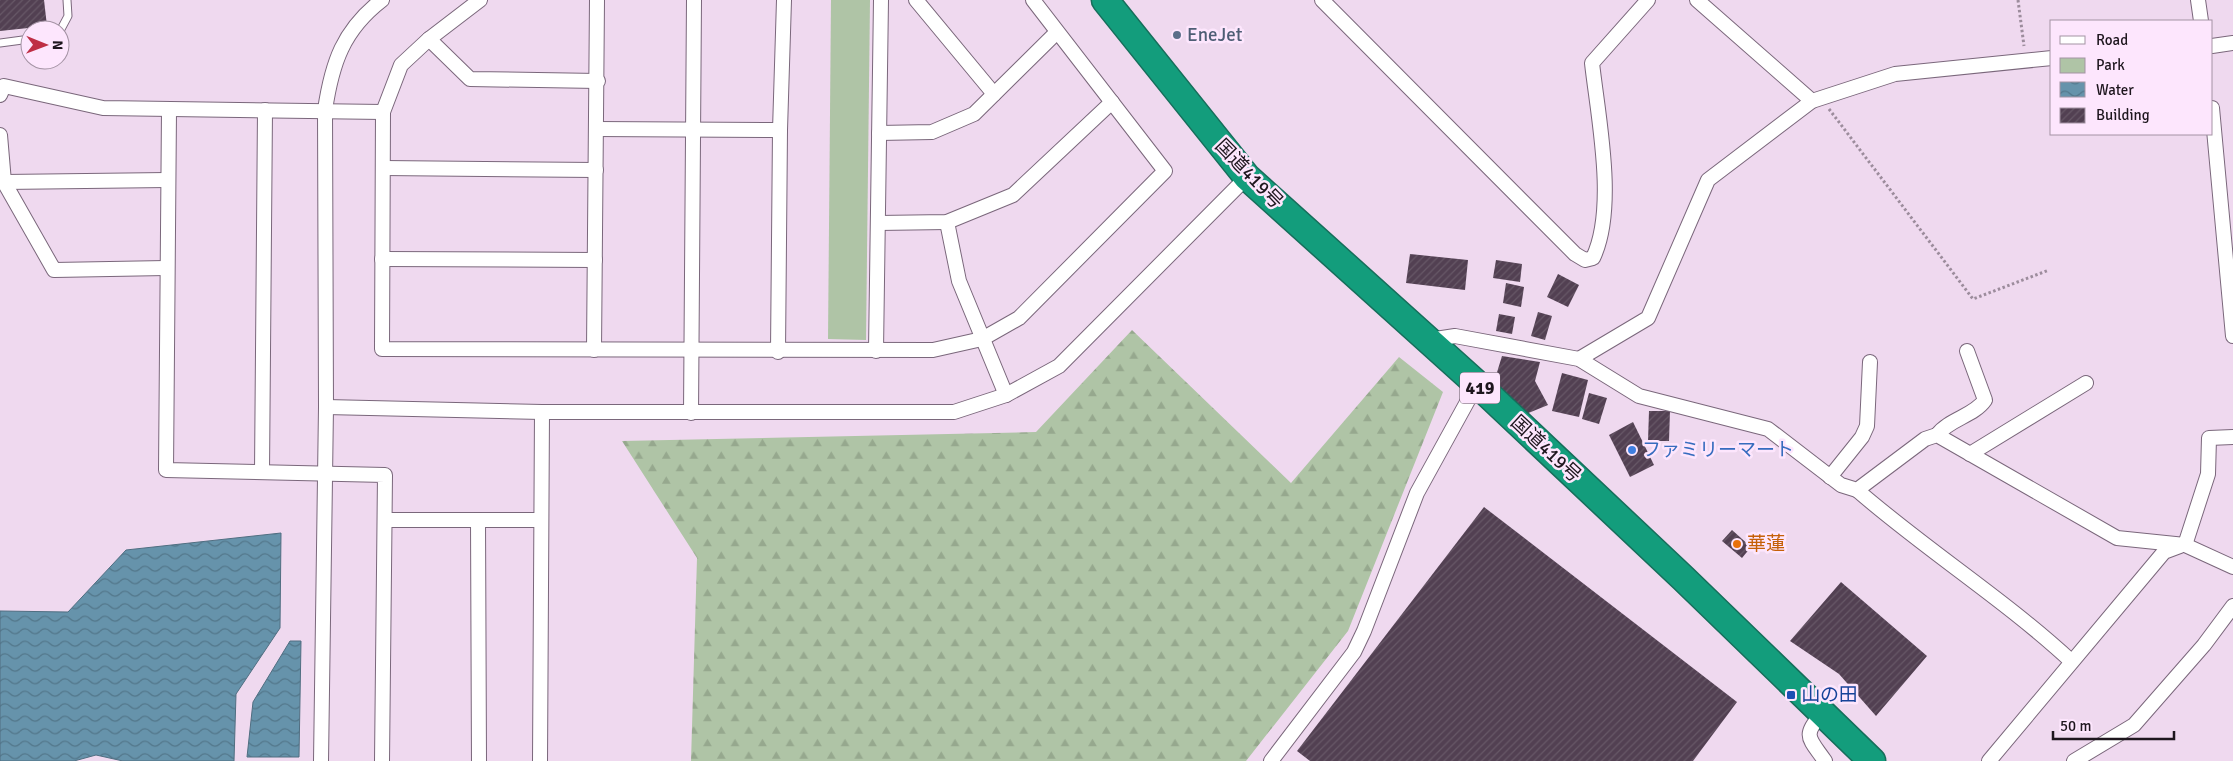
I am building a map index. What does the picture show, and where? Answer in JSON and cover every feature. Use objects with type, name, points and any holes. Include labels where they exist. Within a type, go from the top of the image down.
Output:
[{"type":"highway","name":"国道419号","points":[[1105,0],[1247,177],[1477,384],[1684,578],[1872,761]]},
{"type":"street","points":[[321,761],[326,407],[325,110],[331,73],[346,39],[366,5],[382,0]]},
{"type":"street","points":[[480,0],[429,39],[400,66],[383,112],[382,349],[876,351],[933,350],[982,339],[1019,318],[1165,171],[1033,0]]},
{"type":"street","points":[[594,350],[598,81],[596,0]]},
{"type":"street","points":[[691,413],[694,0]]},
{"type":"street","points":[[778,352],[780,130],[784,0]]},
{"type":"street","points":[[876,351],[881,0]]},
{"type":"street","points":[[916,0],[994,94]]},
{"type":"street","points":[[1322,0],[1575,254],[1585,260],[1593,258],[1597,250],[1605,213],[1592,63],[1648,0]]},
{"type":"street","points":[[1697,0],[1817,100]]},
{"type":"street","points":[[2198,0],[2202,20]]},
{"type":"street","points":[[879,133],[932,132],[974,114],[1057,32]]},
{"type":"street","points":[[429,39],[470,79],[598,81]]},
{"type":"street","points":[[2213,46],[2233,43]]},
{"type":"street","points":[[1579,359],[1648,318],[1708,180],[1817,100],[1895,74],[2050,58]]},
{"type":"street","points":[[0,95],[4,86],[103,108],[169,111],[325,110],[383,112]]},
{"type":"street","points":[[878,223],[947,222],[1013,195],[1112,102]]},
{"type":"street","points":[[262,472],[266,110]]},
{"type":"street","points":[[169,111],[166,268],[166,470],[385,475],[382,761]]},
{"type":"street","points":[[2213,119],[2233,336]]},
{"type":"street","points":[[596,129],[780,130]]},
{"type":"street","points":[[0,135],[4,182],[54,270],[166,268]]},
{"type":"street","points":[[382,168],[596,170]]},
{"type":"street","points":[[326,407],[542,412],[954,412],[1006,395],[1059,366],[1247,177]]},
{"type":"street","points":[[4,182],[167,180]]},
{"type":"street","points":[[947,222],[959,281],[1006,395]]},
{"type":"street","points":[[382,259],[595,260]]},
{"type":"street","points":[[1429,340],[1455,336],[1561,354],[1579,359],[1639,396],[1768,429],[1841,485],[1857,490],[1898,525],[1967,577],[2072,661]]},
{"type":"street","points":[[1857,490],[1925,439],[1937,435],[1943,427],[1981,406],[1985,400],[1967,351]]},
{"type":"street","points":[[1830,477],[1862,438],[1867,426],[1870,362]]},
{"type":"street","points":[[1970,454],[2086,383]]},
{"type":"street","points":[[1271,761],[1354,652],[1364,631],[1417,493],[1477,384]]},
{"type":"street","points":[[540,761],[542,412]]},
{"type":"street","points":[[1937,435],[2117,538],[2185,545],[2233,567]]},
{"type":"street","points":[[2185,545],[2208,474],[2209,438],[2233,437]]},
{"type":"street","points":[[385,520],[541,520]]},
{"type":"street","points":[[478,520],[479,761]]},
{"type":"street","points":[[1989,761],[2164,552],[2185,545]]},
{"type":"street","points":[[2074,761],[2134,725],[2204,645],[2233,606]]},
{"type":"street","points":[[1822,714],[1810,728],[1809,734],[1825,761]]},
{"type":"lane","points":[[66,0],[68,16],[66,20]]},
{"type":"lane","points":[[0,43],[20,40]]},
{"type":"path","points":[[2018,0],[2026,60]]},
{"type":"path","points":[[1817,100],[1973,299],[2049,270]]},
{"type":"green space","points":[[831,0],[870,0],[866,340],[828,339]]},
{"type":"green space","points":[[1132,330],[1291,483],[1399,357],[1443,392],[1348,631],[1246,761],[691,761],[697,558],[622,441],[1036,432]]},
{"type":"water","points":[[281,533],[280,628],[236,694],[234,761],[123,761],[96,755],[74,761],[0,761],[0,611],[68,612],[126,550]]},
{"type":"water","points":[[290,641],[301,641],[299,757],[247,757],[253,702]]},
{"type":"building","points":[[0,0],[44,0],[46,20],[20,20],[20,29],[0,31]]},
{"type":"building","points":[[1410,254],[1468,260],[1465,290],[1406,283]]},
{"type":"building","points":[[1496,260],[1522,264],[1520,282],[1493,278]]},
{"type":"building","points":[[1558,274],[1579,285],[1568,307],[1547,297]]},
{"type":"building","points":[[1506,283],[1524,287],[1521,307],[1503,303]]},
{"type":"building","points":[[1538,312],[1552,316],[1545,340],[1531,336]]},
{"type":"building","points":[[1499,314],[1515,317],[1512,334],[1496,331]]},
{"type":"building","points":[[1502,356],[1540,362],[1535,381],[1548,405],[1526,414],[1494,382]]},
{"type":"building","points":[[1562,373],[1588,380],[1579,417],[1552,411]]},
{"type":"building","points":[[1589,393],[1607,398],[1599,424],[1582,419]]},
{"type":"building","points":[[1649,411],[1670,411],[1669,441],[1648,441]]},
{"type":"building","name":"ファミリーマート","points":[[1633,422],[1654,465],[1630,477],[1609,435]]},
{"type":"building","points":[[1484,507],[1737,702],[1693,761],[1310,761],[1297,751]]},
{"type":"building","name":"華蓮","points":[[1732,530],[1751,547],[1742,558],[1722,541]]},
{"type":"building","points":[[1841,582],[1927,656],[1876,716],[1839,674],[1790,641]]},
{"type":"place","name":"EneJet","points":[[1177,35]]},
{"type":"place","name":"ファミリーマート","points":[[1632,450]]},
{"type":"place","name":"華蓮","points":[[1737,544]]},
{"type":"place","name":"山の田","points":[[1791,695]]}]
